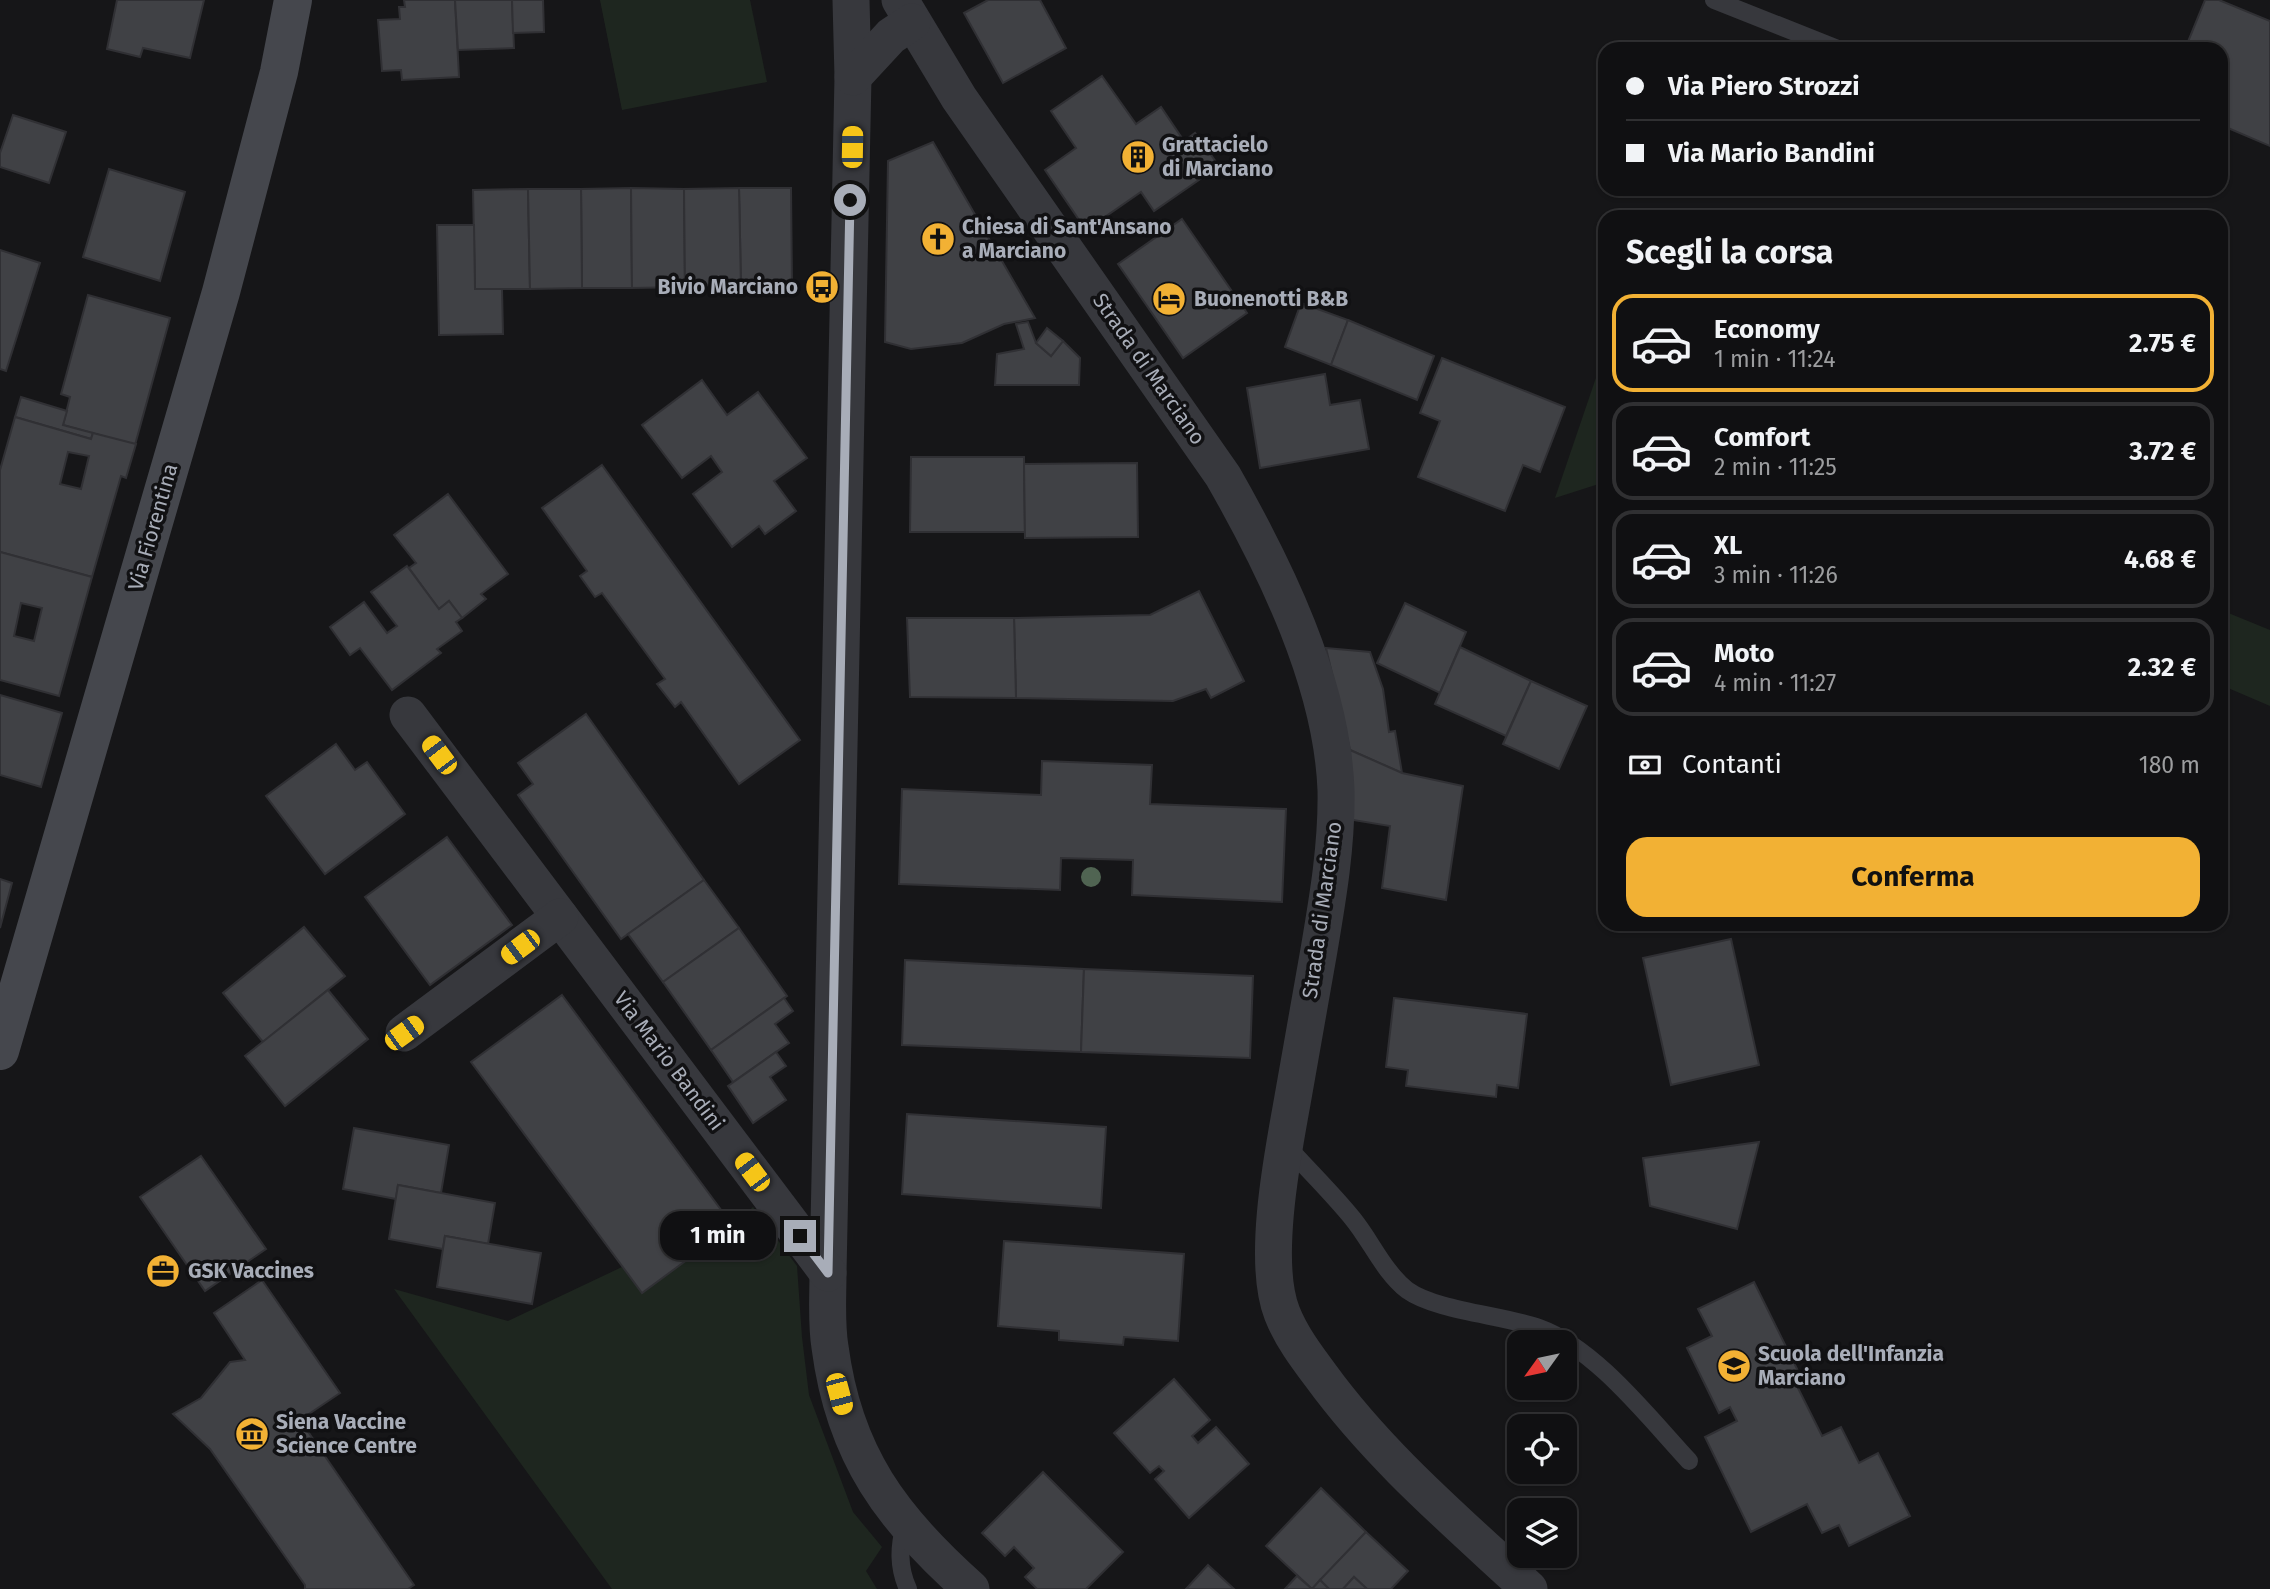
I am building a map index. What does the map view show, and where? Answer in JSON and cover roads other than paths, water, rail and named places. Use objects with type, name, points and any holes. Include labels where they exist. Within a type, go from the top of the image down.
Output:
[{"type":"main road","name":"Via Fiorentina","points":[[0,1051],[221,292],[275,85],[293,0]]},
{"type":"street","points":[[851,0],[853,77],[828,1273],[829,1346],[843,1408],[876,1485],[905,1524],[971,1589]]},
{"type":"street","points":[[853,77],[891,36],[906,11]]},
{"type":"street","name":"Strada di Marciano","points":[[906,11],[959,98],[1223,476],[1268,563],[1314,671],[1326,714],[1334,764],[1334,848],[1327,905],[1285,1144],[1274,1247],[1274,1286],[1292,1334],[1338,1399],[1404,1474],[1529,1589]]},
{"type":"street","name":"Via Mario Bandini","points":[[408,715],[828,1273]]},
{"type":"street","points":[[404,1033],[561,917]]},
{"type":"lane","points":[[1714,0],[1820,42]]},
{"type":"lane","points":[[1285,1144],[1353,1219],[1388,1269],[1408,1290],[1425,1299],[1536,1327],[1561,1338],[1612,1380],[1689,1461]]},
{"type":"lane","points":[[905,1524],[901,1539],[900,1564],[908,1589]]},
{"type":"place","name":"Grattacielo di Marciano","points":[[1138,157]]},
{"type":"place","name":"Chiesa di Sant'Ansano a Marciano","points":[[938,239]]},
{"type":"place","name":"Bivio Marciano","points":[[822,287]]},
{"type":"place","name":"Buonenotti B&B","points":[[1169,299]]},
{"type":"place","name":"GSK Vaccines","points":[[163,1271]]},
{"type":"place","name":"Scuola dell'Infanzia Marciano","points":[[1734,1366]]},
{"type":"place","name":"Siena Vaccine Science Centre","points":[[252,1434]]}]
